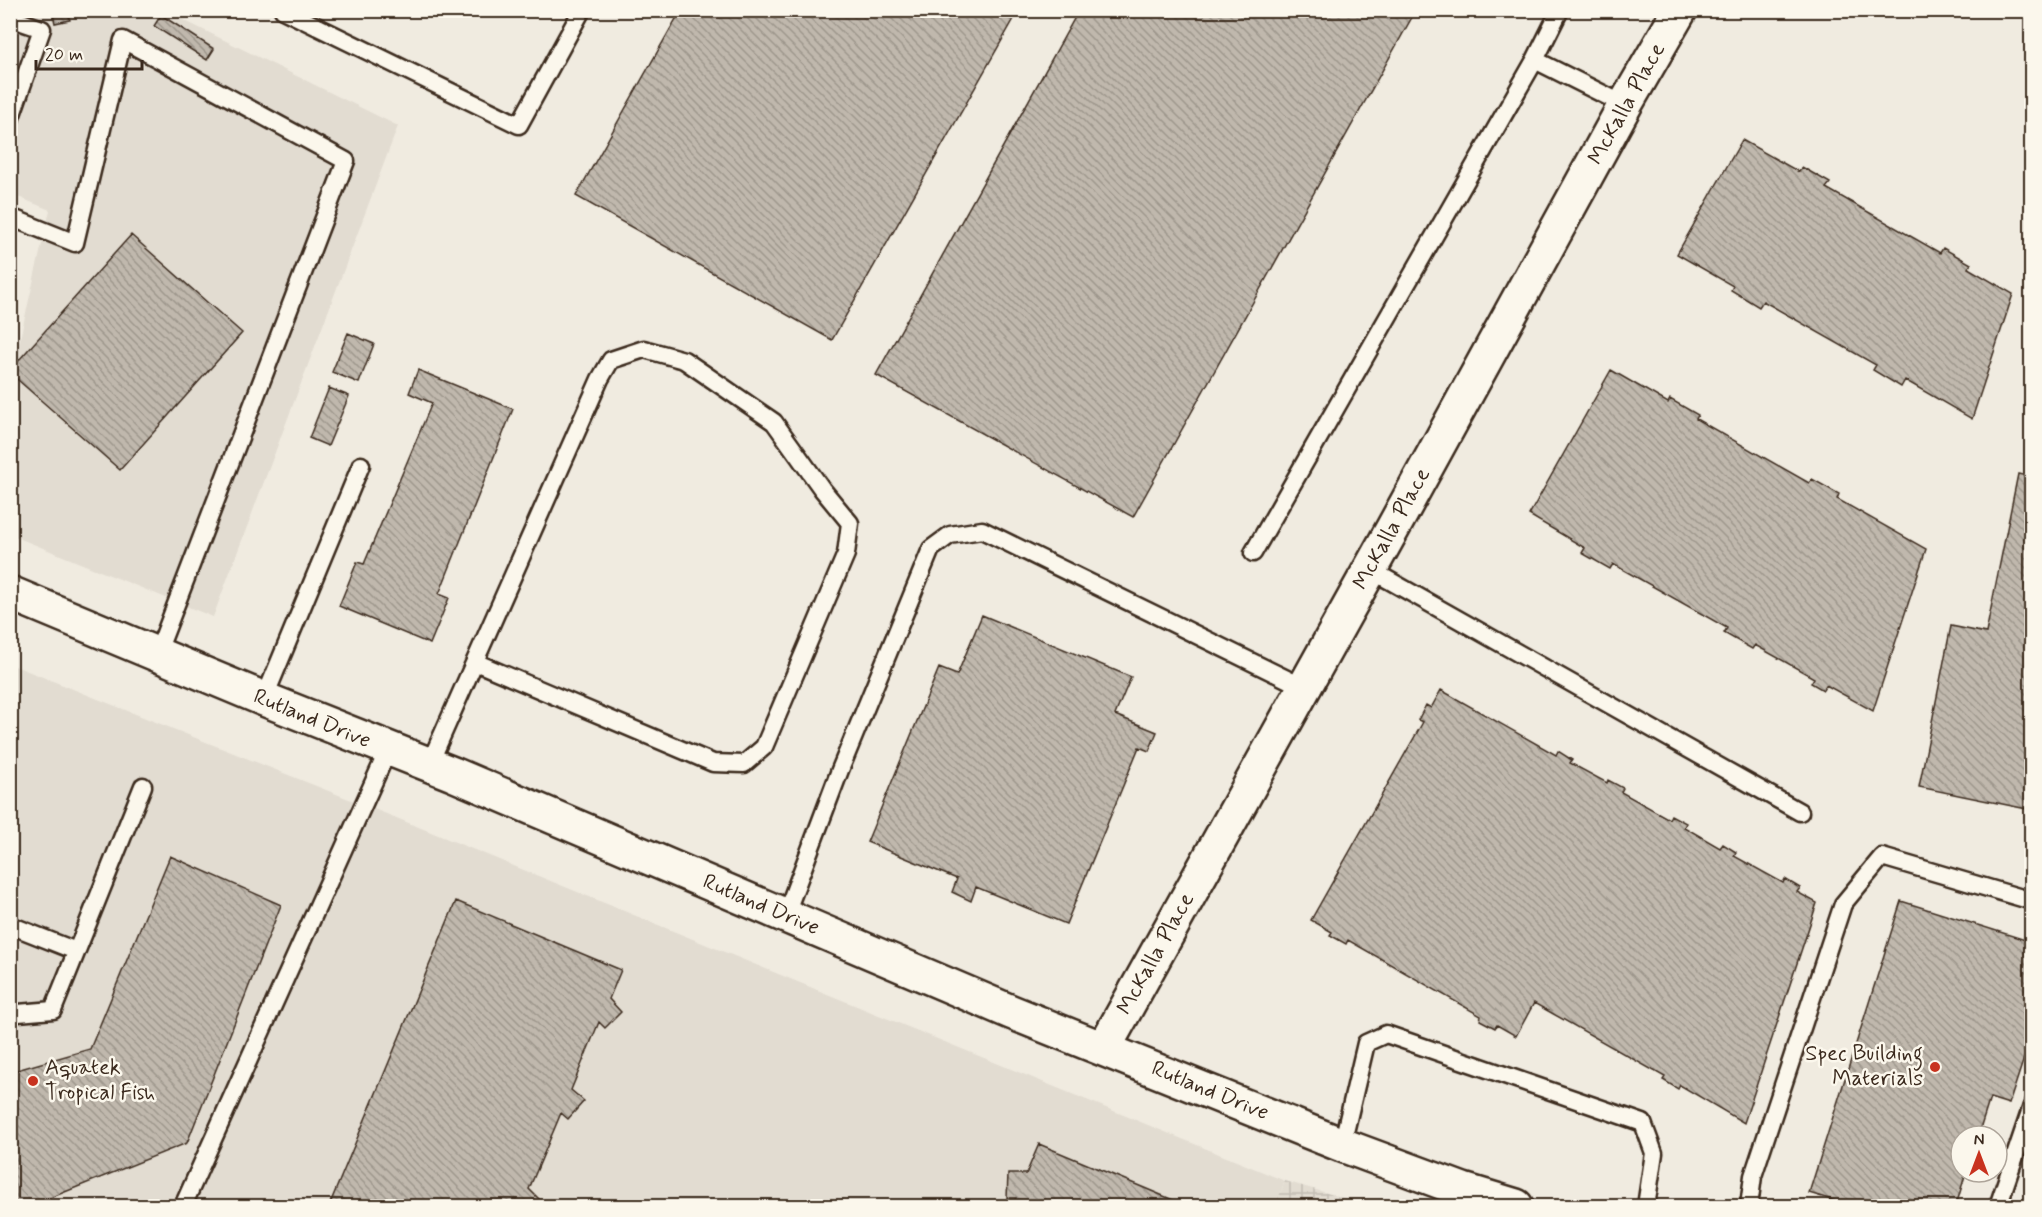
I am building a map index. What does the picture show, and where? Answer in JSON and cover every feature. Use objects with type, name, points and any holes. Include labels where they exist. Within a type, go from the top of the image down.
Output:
[{"type":"street","name":"McKalla Place","points":[[1104,1048],[1625,105],[1680,10]]},
{"type":"street","name":"Rutland Drive","points":[[10,593],[429,765],[1011,1012],[1342,1145],[1464,1190],[1516,1206]]},
{"type":"lane","points":[[283,10],[519,125],[582,10]]},
{"type":"lane","points":[[1253,553],[1535,60],[1560,10]]},
{"type":"lane","points":[[10,18],[42,29],[10,120]]},
{"type":"lane","points":[[10,217],[75,243],[123,40],[346,161],[157,654]]},
{"type":"lane","points":[[1535,60],[1625,105]]},
{"type":"lane","points":[[429,765],[600,379],[611,360],[644,349],[684,360],[774,422],[822,489],[850,523],[846,554],[764,747],[744,764],[713,762],[475,662]]},
{"type":"lane","points":[[264,699],[361,465]]},
{"type":"lane","points":[[785,916],[840,770],[931,549],[950,535],[982,530],[1303,687]]},
{"type":"lane","points":[[1369,569],[1800,812]]},
{"type":"lane","points":[[183,1206],[388,750]]},
{"type":"lane","points":[[10,1010],[18,1013],[53,1010],[143,786]]},
{"type":"lane","points":[[1749,1206],[1753,1176],[1843,904],[1882,857],[2031,901]]},
{"type":"lane","points":[[10,925],[76,951]]},
{"type":"lane","points":[[1342,1145],[1366,1043],[1386,1034],[1643,1123],[1654,1153],[1646,1206]]},
{"type":"lane","points":[[1998,1206],[2031,1106]]},
{"type":"shaded area","points":[[10,11],[165,11],[398,126],[213,617],[11,535],[11,377],[50,210],[11,194]]},
{"type":"shaded area","points":[[10,664],[394,817],[1285,1181],[1275,1206],[11,1206]]},
{"type":"shaded area","points":[[1285,1181],[1372,1206],[1275,1206]]},
{"type":"building","points":[[52,10],[67,10],[70,20],[55,23]]},
{"type":"building","points":[[681,10],[1019,10],[832,340],[576,196]]},
{"type":"building","points":[[1079,10],[1416,10],[1133,517],[876,375]]},
{"type":"building","points":[[161,15],[214,49],[207,60],[154,26]]},
{"type":"building","points":[[1742,140],[1799,172],[1802,167],[1830,183],[1826,188],[1940,253],[1943,248],[1971,264],[1968,268],[2013,294],[1972,419],[1905,380],[1901,387],[1873,370],[1876,365],[1763,301],[1759,307],[1731,290],[1733,286],[1677,254]]},
{"type":"building","points":[[131,235],[242,333],[120,470],[10,373],[10,370]]},
{"type":"building","points":[[348,333],[374,344],[359,383],[332,372]]},
{"type":"building","points":[[418,370],[513,409],[439,594],[449,598],[430,644],[339,606],[357,562],[364,564],[432,403],[409,393]]},
{"type":"building","points":[[1611,370],[1668,403],[1670,399],[1698,415],[1696,419],[1809,483],[1812,479],[1839,494],[1837,499],[1926,549],[1873,711],[1826,685],[1823,690],[1811,683],[1814,678],[1755,645],[1752,649],[1724,633],[1727,628],[1613,564],[1610,569],[1582,553],[1585,548],[1529,515]]},
{"type":"building","points":[[329,388],[349,396],[328,446],[309,438]]},
{"type":"building","points":[[2018,474],[2032,477],[2032,810],[1919,787],[1951,626],[1986,633]]},
{"type":"building","points":[[982,615],[1131,677],[1115,715],[1157,732],[1149,751],[1139,747],[1066,924],[976,887],[971,901],[952,892],[957,879],[867,842],[939,668],[957,675]]},
{"type":"building","points":[[1441,690],[1556,755],[1558,751],[1572,760],[1570,763],[1607,783],[1608,780],[1623,788],[1621,792],[1669,819],[1671,815],[1686,823],[1684,827],[1720,848],[1723,844],[1736,852],[1734,856],[1783,883],[1785,879],[1800,888],[1797,892],[1817,903],[1744,1123],[1680,1085],[1678,1089],[1663,1080],[1665,1077],[1534,1003],[1516,1036],[1497,1025],[1495,1028],[1480,1020],[1481,1016],[1348,940],[1346,944],[1330,935],[1332,932],[1311,920],[1423,722],[1418,720],[1426,705],[1431,708]]},
{"type":"building","points":[[170,856],[281,905],[187,1143],[30,1206],[10,1201],[10,1067],[17,1070],[90,1049]]},
{"type":"building","points":[[456,901],[621,970],[609,999],[621,1012],[605,1028],[599,1022],[571,1090],[584,1101],[568,1119],[561,1113],[529,1189],[542,1202],[538,1206],[329,1206]]},
{"type":"building","name":"Spec Building Materials","points":[[1901,901],[2032,942],[2032,1034],[2009,1104],[1990,1098],[1982,1124],[1949,1124],[1949,1184],[1962,1184],[1956,1206],[1852,1206],[1809,1193]]},
{"type":"building","points":[[1039,1144],[1173,1200],[1171,1206],[1012,1206],[1016,1198],[1007,1198],[1008,1174],[1026,1174]]},
{"type":"place","name":"Spec Building Materials","points":[[1935,1067]]},
{"type":"place","name":"Aquatek Tropical Fish","points":[[33,1081]]}]
